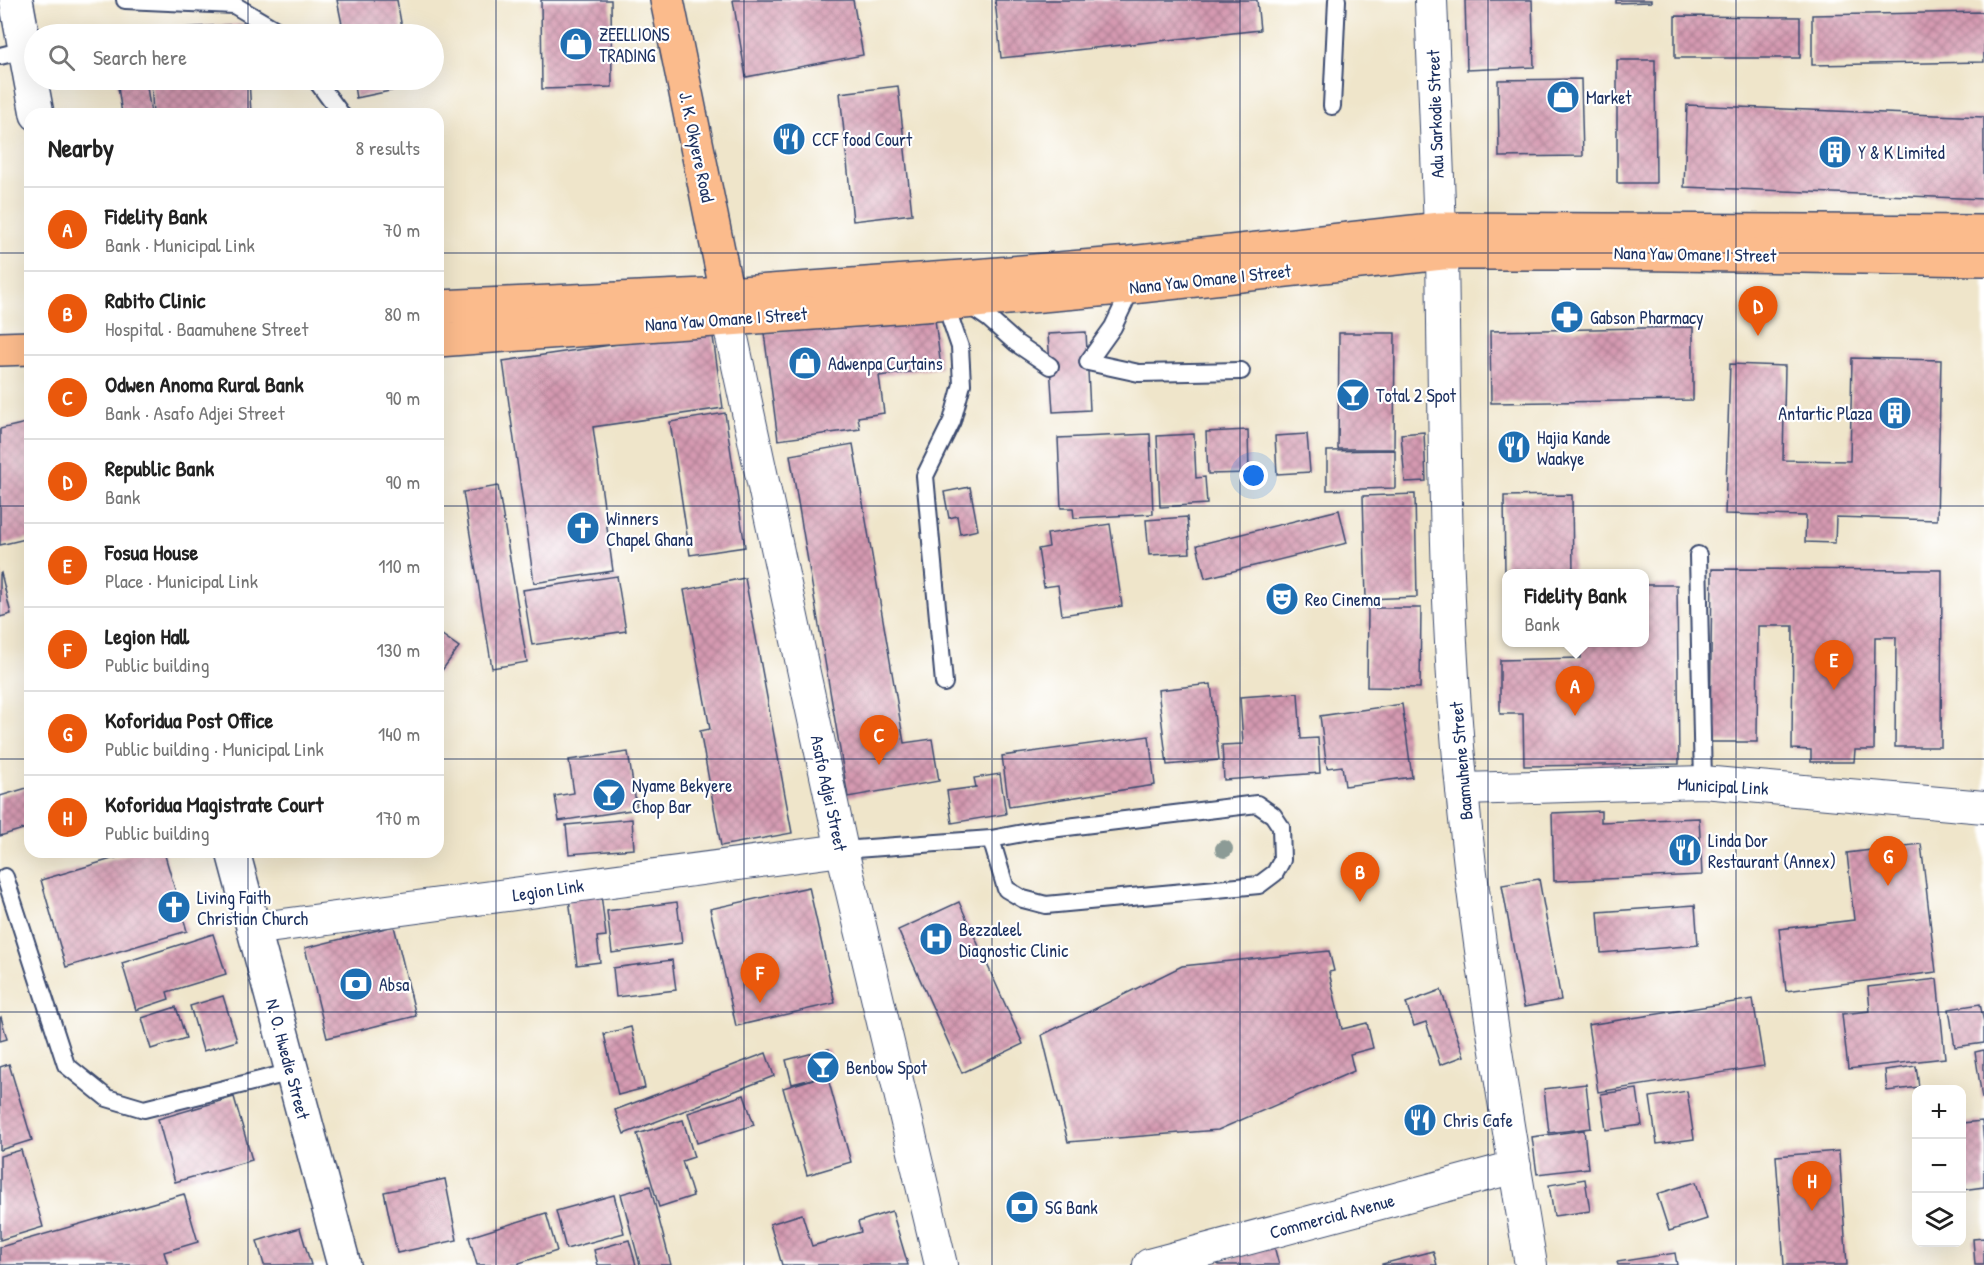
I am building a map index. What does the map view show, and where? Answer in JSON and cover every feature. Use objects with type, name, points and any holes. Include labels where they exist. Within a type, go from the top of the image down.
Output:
[{"type":"main road","name":"J. K. Okyere Road","points":[[667,0],[727,306]]},
{"type":"main road","name":"Nana Yaw Omane I Street","points":[[444,339],[962,277],[1441,241],[1984,232]]},
{"type":"main road","name":"Nana Yaw Omane I Street","points":[[444,307],[954,303],[1132,288],[1441,241],[1608,253],[1984,259]]},
{"type":"main road","points":[[0,349],[24,348]]},
{"type":"street","points":[[16,0],[12,53],[24,82]]},
{"type":"street","name":"Adu Sarkodie Street","points":[[1431,0],[1441,241]]},
{"type":"street","points":[[27,90],[35,108]]},
{"type":"street","name":"Baamuhene Street","points":[[1441,241],[1447,567],[1462,789],[1479,930],[1531,1265]]},
{"type":"street","name":"Asafo Adjei Street","points":[[727,306],[842,850],[941,1265]]},
{"type":"street","name":"Municipal Link","points":[[1462,789],[1703,782],[1984,807]]},
{"type":"street","name":"Legion Link","points":[[254,929],[842,850]]},
{"type":"street","name":"N. O. Hwedie Street","points":[[235,858],[344,1265]]},
{"type":"street","name":"Commercial Avenue","points":[[1149,1265],[1515,1167]]},
{"type":"lane","points":[[125,0],[234,5],[266,24]]},
{"type":"lane","points":[[1332,106],[1337,0]]},
{"type":"lane","points":[[323,90],[337,108]]},
{"type":"lane","points":[[1132,288],[1113,327],[1088,362],[1139,373],[1241,371]]},
{"type":"lane","points":[[954,303],[989,320],[1016,343],[1050,366]]},
{"type":"lane","points":[[944,683],[925,476],[952,422],[962,384],[954,303]]},
{"type":"lane","points":[[1698,555],[1703,782]]},
{"type":"lane","points":[[842,850],[991,839],[1034,831],[1257,804],[1273,814],[1281,828],[1282,860],[1275,873],[1259,885],[1046,905],[1023,899],[1006,889],[991,839]]},
{"type":"lane","points":[[5,877],[66,1065],[107,1098],[144,1109],[292,1072]]},
{"type":"building","points":[[337,0],[397,0],[401,24],[342,24]]},
{"type":"building","name":"ZEELLIONS TRADING","points":[[541,0],[611,0],[612,87],[542,89]]},
{"type":"building","points":[[733,0],[853,0],[863,55],[746,77]]},
{"type":"building","points":[[995,0],[1257,0],[1260,30],[1001,58]]},
{"type":"building","points":[[1465,0],[1532,0],[1534,67],[1467,70]]},
{"type":"building","points":[[1616,0],[1651,0],[1651,2],[1616,3]]},
{"type":"building","points":[[1984,12],[1984,62],[1812,65],[1812,15]]},
{"type":"building","points":[[1675,16],[1800,17],[1800,58],[1675,58]]},
{"type":"building","points":[[1617,60],[1655,60],[1656,183],[1617,183]]},
{"type":"building","points":[[1581,79],[1583,156],[1499,157],[1498,80]]},
{"type":"building","points":[[898,86],[912,214],[853,221],[840,93]]},
{"type":"building","points":[[118,90],[147,90],[150,108],[121,108]]},
{"type":"building","points":[[152,90],[250,90],[251,108],[153,108]]},
{"type":"building","points":[[355,90],[395,90],[356,98]]},
{"type":"building","name":"Y & K Limited","points":[[1687,105],[1984,117],[1984,199],[1684,187]]},
{"type":"building","points":[[934,311],[941,368],[879,376],[884,413],[858,417],[860,429],[778,440],[764,333]]},
{"type":"building","points":[[1693,327],[1693,400],[1491,403],[1490,331]]},
{"type":"building","points":[[712,330],[723,408],[593,427],[613,571],[534,583],[503,361]]},
{"type":"building","points":[[1086,332],[1090,410],[1053,412],[1048,334]]},
{"type":"building","points":[[1339,333],[1395,333],[1394,449],[1338,449]]},
{"type":"building","name":"Antartic Plaza","points":[[1852,358],[1941,360],[1937,520],[1836,517],[1835,543],[1805,542],[1806,516],[1725,514],[1730,364],[1785,366],[1783,460],[1850,461]]},
{"type":"building","points":[[725,413],[745,547],[690,555],[670,422]]},
{"type":"building","points":[[24,423],[24,539],[0,545],[0,429]]},
{"type":"building","points":[[1248,430],[1249,473],[1208,474],[1206,432]]},
{"type":"building","points":[[1424,432],[1426,481],[1405,482],[1401,434]]},
{"type":"building","points":[[1150,434],[1153,514],[1074,518],[1073,508],[1061,508],[1058,438]]},
{"type":"building","points":[[1194,434],[1196,478],[1205,477],[1207,504],[1160,507],[1157,436]]},
{"type":"building","points":[[1307,434],[1310,472],[1277,474],[1275,436]]},
{"type":"building","points":[[853,444],[904,743],[932,739],[939,781],[848,797],[790,455]]},
{"type":"building","points":[[1395,450],[1395,488],[1327,490],[1327,451]]},
{"type":"building","points":[[498,486],[527,662],[492,668],[463,492]]},
{"type":"building","points":[[970,487],[978,530],[960,534],[957,516],[949,518],[944,492]]},
{"type":"building","points":[[1415,494],[1417,597],[1366,599],[1363,496]]},
{"type":"building","points":[[1572,495],[1573,569],[1505,569],[1504,496]]},
{"type":"building","points":[[1339,510],[1347,543],[1205,578],[1197,545]]},
{"type":"building","points":[[1187,517],[1190,553],[1149,555],[1146,520]]},
{"type":"building","points":[[1110,524],[1122,606],[1062,615],[1058,585],[1044,587],[1038,549],[1049,547],[1047,534]]},
{"type":"building","points":[[1712,569],[1942,570],[1941,747],[1895,747],[1896,637],[1875,637],[1874,750],[1855,750],[1854,762],[1811,762],[1811,750],[1792,749],[1793,626],[1758,626],[1757,742],[1710,742]]},
{"type":"building","points":[[0,574],[11,614],[0,617]]},
{"type":"building","points":[[617,576],[626,631],[532,645],[523,590]]},
{"type":"building","points":[[745,578],[792,833],[721,846],[700,731],[710,729],[684,590]]},
{"type":"building","points":[[1649,585],[1677,585],[1679,764],[1524,766],[1523,714],[1500,714],[1500,660],[1581,658],[1581,647],[1649,647]]},
{"type":"building","points":[[1368,608],[1421,608],[1420,688],[1367,687]]},
{"type":"building","points":[[444,636],[459,647],[444,668]]},
{"type":"building","points":[[1211,684],[1219,760],[1167,765],[1158,690]]},
{"type":"building","points":[[1298,693],[1301,739],[1318,738],[1320,773],[1224,780],[1222,745],[1243,744],[1240,697]]},
{"type":"building","points":[[1402,704],[1412,777],[1345,786],[1342,766],[1327,768],[1320,716]]},
{"type":"building","points":[[1149,736],[1155,785],[1009,807],[1002,756]]},
{"type":"building","points":[[628,752],[637,809],[559,821],[555,796],[574,793],[569,760]]},
{"type":"building","points":[[1000,774],[1006,814],[952,823],[947,791],[976,787],[974,778]]},
{"type":"building","points":[[24,789],[24,829],[0,836],[0,796]]},
{"type":"building","points":[[1601,811],[1601,822],[1699,818],[1702,875],[1554,881],[1552,813]]},
{"type":"building","points":[[632,819],[634,849],[569,854],[566,825]]},
{"type":"building","points":[[1921,844],[1936,972],[1786,991],[1779,929],[1854,920],[1847,853]]},
{"type":"building","points":[[115,858],[166,858],[187,931],[66,967],[41,880]]},
{"type":"building","points":[[1539,879],[1561,1000],[1524,1007],[1502,885]]},
{"type":"building","points":[[809,887],[835,1003],[736,1026],[710,909]]},
{"type":"building","points":[[601,894],[606,936],[597,937],[600,962],[577,965],[569,898]]},
{"type":"building","points":[[677,902],[682,943],[612,953],[607,911]]},
{"type":"building","points":[[959,902],[1023,1044],[962,1073],[898,930]]},
{"type":"building","points":[[1695,905],[1698,945],[1601,953],[1598,912]]},
{"type":"building","points":[[394,926],[416,1016],[327,1038],[305,948]]},
{"type":"building","points":[[213,934],[226,974],[167,992],[169,999],[136,1010],[122,963]]},
{"type":"building","points":[[1329,951],[1334,971],[1329,972],[1342,1029],[1367,1023],[1373,1048],[1350,1054],[1354,1071],[1218,1130],[1068,1142],[1042,1035],[1182,966]]},
{"type":"building","points":[[672,960],[676,990],[616,997],[613,968]]},
{"type":"building","points":[[1937,979],[1945,1058],[1848,1069],[1842,1014],[1870,1011],[1868,987]]},
{"type":"building","points":[[1441,990],[1464,1056],[1440,1065],[1426,1022],[1414,1026],[1406,1003]]},
{"type":"building","points":[[223,996],[237,1041],[203,1051],[190,1006]]},
{"type":"building","points":[[1753,999],[1764,1066],[1598,1092],[1588,1025]]},
{"type":"building","points":[[1980,1004],[1984,1022],[1984,1043],[1955,1047],[1949,1009]]},
{"type":"building","points":[[176,1007],[186,1038],[151,1049],[142,1018]]},
{"type":"building","points":[[0,1018],[7,1039],[0,1041]]},
{"type":"building","points":[[631,1027],[645,1088],[618,1095],[604,1034]]},
{"type":"building","points":[[829,1049],[835,1073],[792,1084],[786,1060]]},
{"type":"building","points":[[1984,1050],[1984,1097],[1982,1098],[1975,1052]]},
{"type":"building","points":[[766,1053],[774,1076],[624,1134],[615,1110]]},
{"type":"building","points":[[9,1064],[32,1140],[0,1150],[0,1067]]},
{"type":"building","points":[[1916,1066],[1919,1085],[1887,1091],[1885,1070]]},
{"type":"building","points":[[827,1075],[851,1162],[807,1175],[783,1088]]},
{"type":"building","points":[[1586,1084],[1591,1128],[1549,1133],[1544,1089]]},
{"type":"building","points":[[1637,1089],[1642,1125],[1606,1130],[1601,1094]]},
{"type":"building","points":[[1687,1091],[1694,1139],[1657,1144],[1650,1097]]},
{"type":"building","points":[[744,1095],[754,1125],[697,1143],[688,1113]]},
{"type":"building","points":[[234,1097],[252,1160],[175,1182],[158,1119]]},
{"type":"building","points":[[683,1120],[694,1157],[682,1161],[693,1196],[659,1207],[637,1134]]},
{"type":"building","points":[[1982,1121],[1984,1187],[1966,1189],[1966,1123]]},
{"type":"building","points":[[1584,1130],[1588,1168],[1537,1174],[1532,1137]]},
{"type":"building","points":[[21,1150],[43,1227],[0,1240],[0,1156]]},
{"type":"building","points":[[1839,1151],[1847,1265],[1784,1265],[1776,1156]]},
{"type":"building","points":[[445,1179],[457,1240],[397,1253],[384,1192]]},
{"type":"building","points":[[1585,1179],[1590,1211],[1554,1216],[1549,1185]]},
{"type":"building","points":[[1696,1182],[1707,1219],[1669,1231],[1657,1194]]},
{"type":"building","points":[[650,1186],[671,1265],[640,1265],[621,1194]]},
{"type":"building","points":[[184,1194],[198,1242],[164,1252],[168,1265],[0,1265],[0,1247]]},
{"type":"building","points":[[614,1195],[624,1233],[566,1249],[556,1211]]},
{"type":"building","points":[[892,1211],[908,1265],[782,1265],[770,1224],[802,1214],[812,1246],[861,1232],[858,1222]]},
{"type":"building","points":[[546,1213],[557,1251],[519,1263],[519,1265],[477,1265],[469,1237]]},
{"type":"building","points":[[300,1228],[311,1265],[264,1265],[257,1241]]},
{"type":"building","points":[[1984,1238],[1984,1265],[1975,1265],[1973,1239]]},
{"type":"building","points":[[629,1240],[636,1265],[598,1265],[594,1250]]},
{"type":"building","points":[[1274,1246],[1279,1265],[1218,1265],[1217,1262]]},
{"type":"building","points":[[1433,1251],[1437,1265],[1382,1265],[1382,1264]]},
{"type":"building","points":[[1675,1253],[1677,1265],[1618,1265],[1617,1262]]},
{"type":"place","name":"ZEELLIONS TRADING","points":[[576,44]]},
{"type":"place","name":"Market","points":[[1563,97]]},
{"type":"place","name":"CCF food Court","points":[[789,139]]},
{"type":"place","name":"Y & K Limited","points":[[1835,152]]},
{"type":"place","name":"Gabson Pharmacy","points":[[1567,317]]},
{"type":"place","name":"Republic Bank","points":[[1758,336]]},
{"type":"place","name":"Adwenpa Curtains","points":[[805,363]]},
{"type":"place","name":"Total 2 Spot","points":[[1353,395]]},
{"type":"place","name":"Antartic Plaza","points":[[1895,413]]},
{"type":"place","name":"Hajia Kande Waakye","points":[[1514,447]]},
{"type":"place","name":"Winners Chapel Ghana","points":[[583,528]]},
{"type":"place","name":"Reo Cinema","points":[[1282,599]]},
{"type":"place","name":"Fosua House","points":[[1834,690]]},
{"type":"place","name":"Fidelity Bank","points":[[1575,716]]},
{"type":"place","name":"Odwen Anoma Rural Bank","points":[[879,765]]},
{"type":"place","name":"Nyame Bekyere Chop Bar","points":[[609,795]]},
{"type":"place","name":"Linda Dor Restaurant (Annex)","points":[[1685,850]]},
{"type":"place","name":"Koforidua Post Office","points":[[1888,886]]},
{"type":"place","name":"Rabito Clinic","points":[[1360,902]]},
{"type":"place","name":"Living Faith Christian Church","points":[[174,907]]},
{"type":"place","name":"Bezzaleel Diagnostic Clinic","points":[[936,939]]},
{"type":"place","name":"Absa","points":[[356,984]]},
{"type":"place","name":"Legion Hall","points":[[760,1003]]},
{"type":"place","name":"Benbow Spot","points":[[823,1067]]},
{"type":"place","name":"Chris Cafe","points":[[1420,1120]]},
{"type":"place","name":"SG Bank","points":[[1022,1207]]},
{"type":"place","name":"Koforidua Magistrate Court","points":[[1812,1211]]}]
